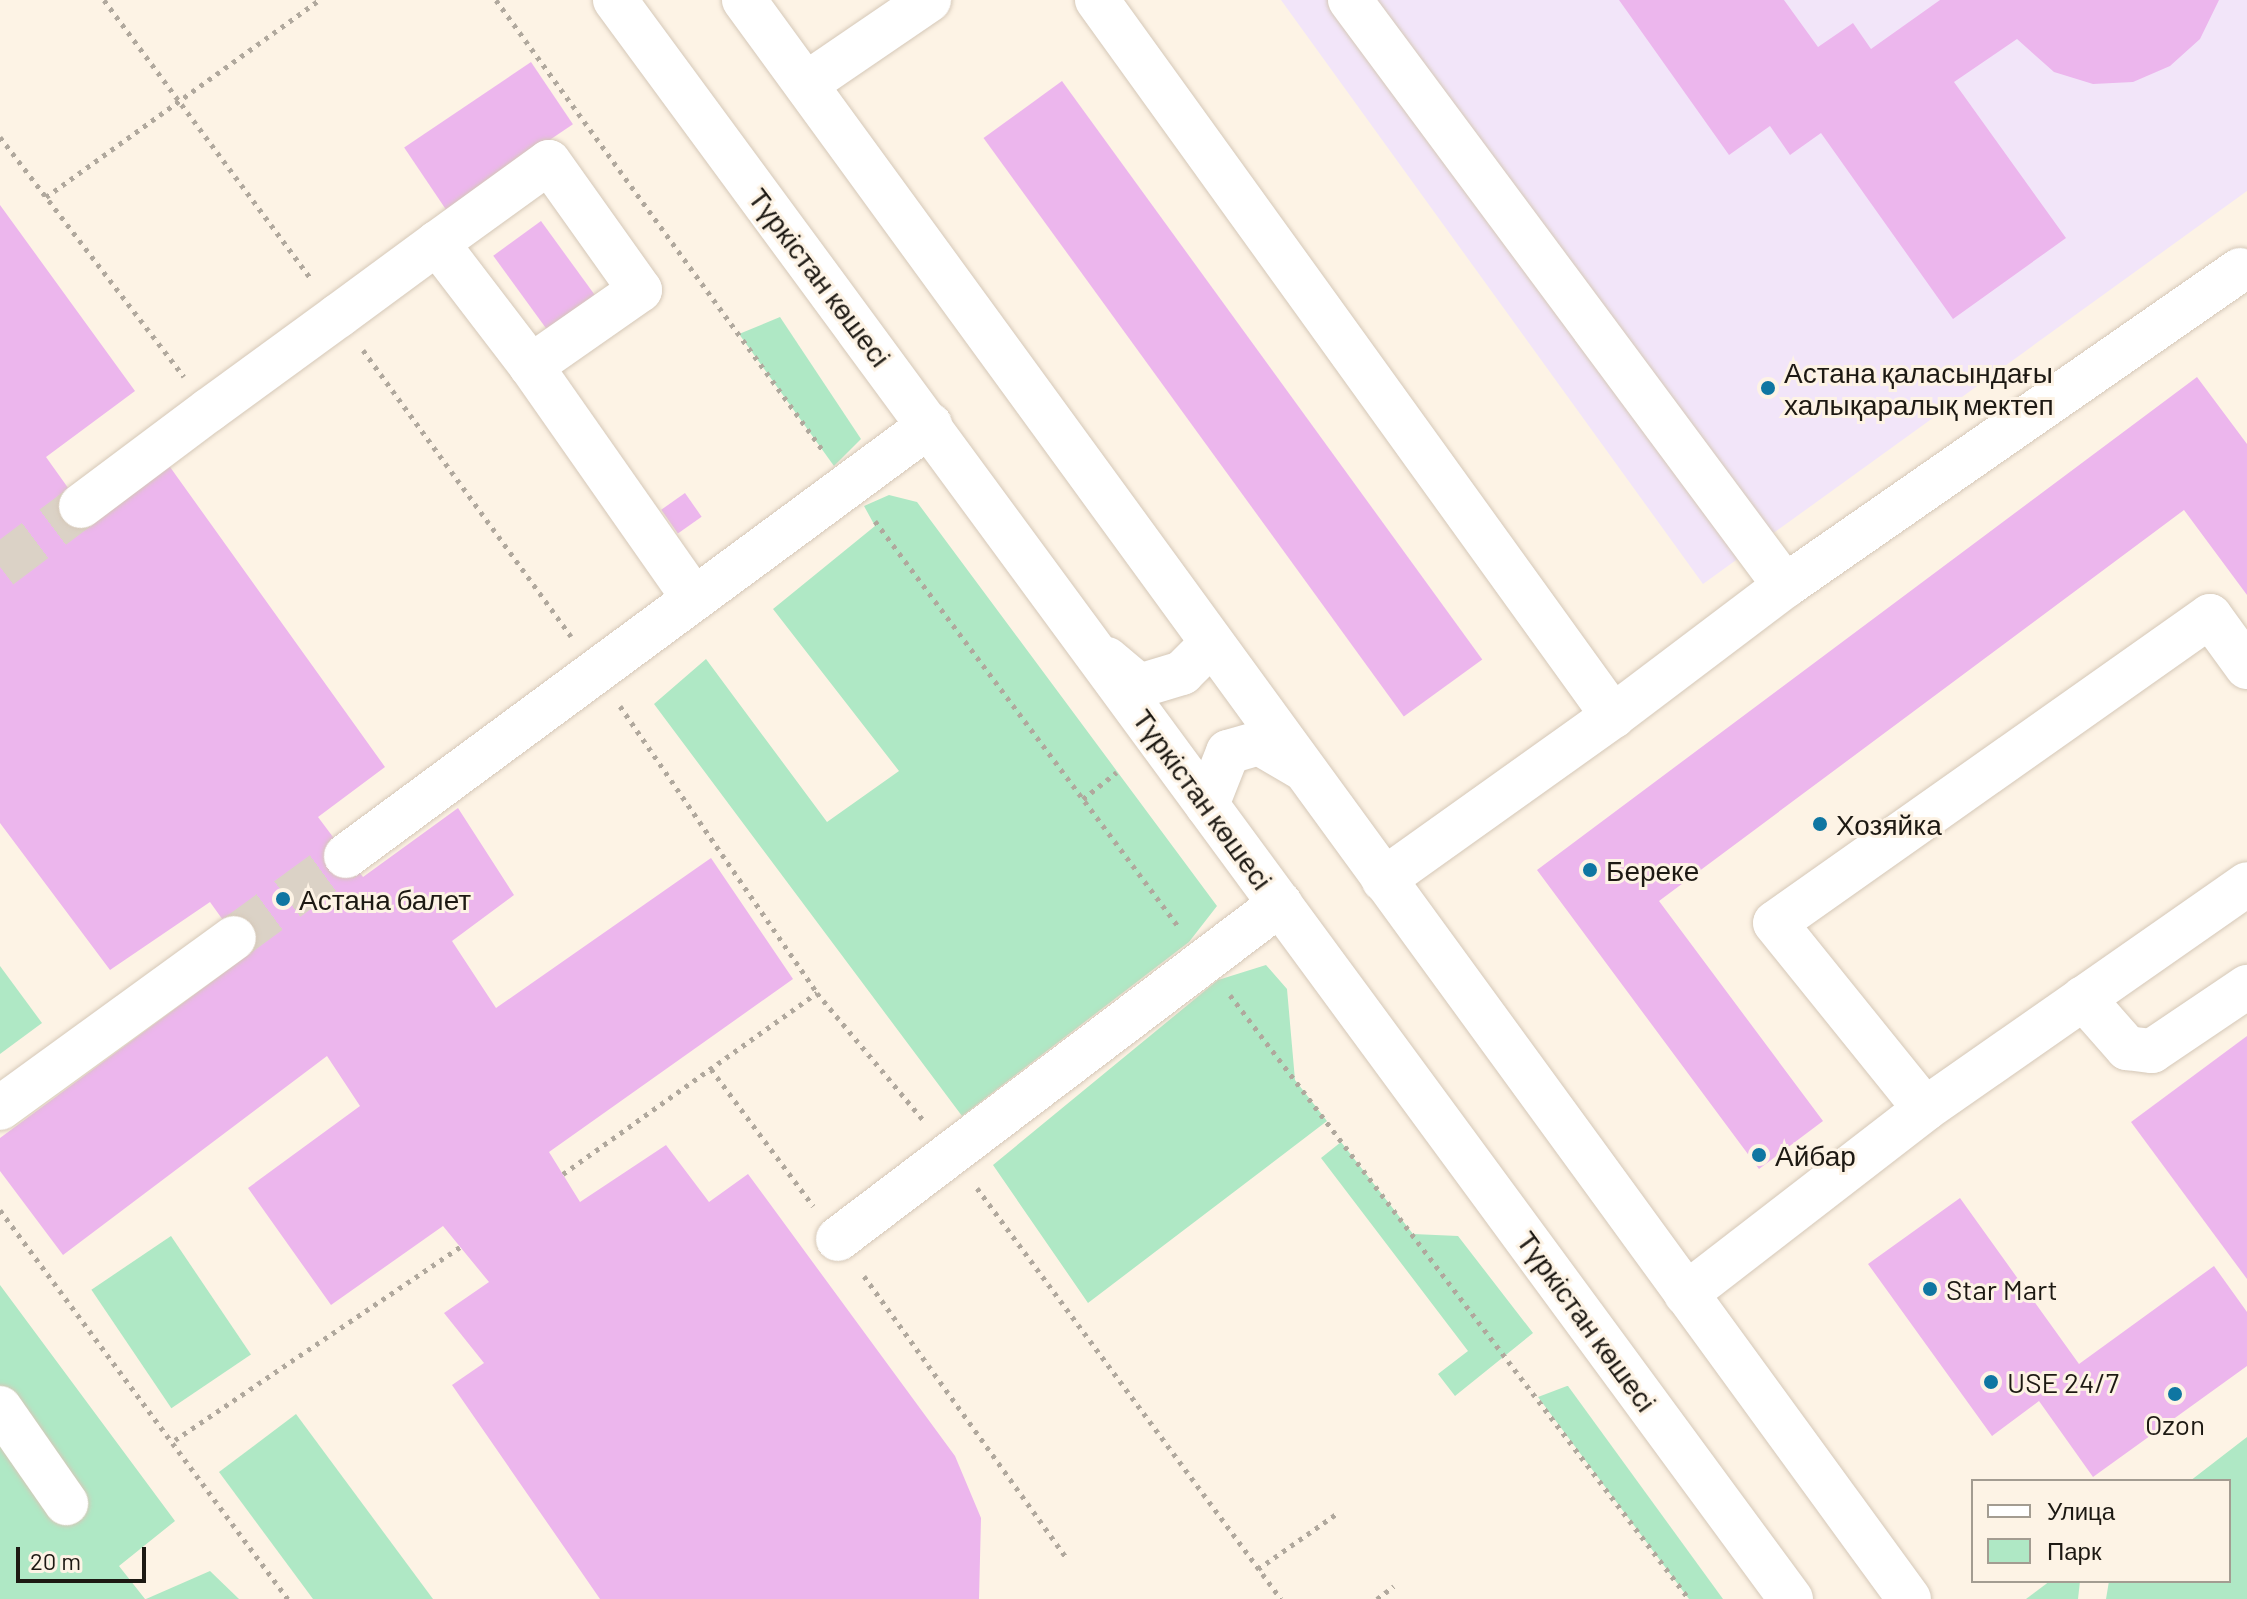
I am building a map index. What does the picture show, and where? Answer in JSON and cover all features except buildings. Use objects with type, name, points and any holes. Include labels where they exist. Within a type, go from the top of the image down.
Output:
[{"type":"main road","name":"Түркістан көшесі","points":[[615,0],[1791,1599]]},
{"type":"main road","points":[[744,0],[1909,1599]]},
{"type":"main road","points":[[806,84],[929,0]]},
{"type":"main road","points":[[1097,0],[1613,716]]},
{"type":"main road","points":[[1350,0],[1785,586]]},
{"type":"main road","points":[[81,506],[549,162],[640,290],[531,366]]},
{"type":"main road","points":[[437,243],[531,366],[694,599]]},
{"type":"main road","points":[[1383,880],[1613,716],[1785,586],[2245,271]]},
{"type":"main road","points":[[346,856],[930,425]]},
{"type":"main road","points":[[1925,1109],[1775,923],[2210,616],[2247,667]]},
{"type":"main road","points":[[1090,644],[1139,686],[1182,673],[1211,644]]},
{"type":"main road","points":[[1207,805],[1228,752],[1259,743],[1302,768]]},
{"type":"main road","points":[[1686,1294],[1925,1109],[2247,884]]},
{"type":"main road","points":[[838,1239],[1280,904]]},
{"type":"main road","points":[[0,1108],[234,938]]},
{"type":"main road","points":[[2083,998],[2127,1048],[2152,1051],[2247,987]]},
{"type":"main road","points":[[0,1408],[66,1503]]},
{"type":"path","points":[[104,0],[597,673],[817,993],[951,1154],[1281,1599]]},
{"type":"path","points":[[46,197],[319,0]]},
{"type":"path","points":[[496,0],[848,485]]},
{"type":"path","points":[[0,137],[209,410]]},
{"type":"path","points":[[1083,799],[1117,772]]},
{"type":"path","points":[[563,1174],[817,993]]},
{"type":"path","points":[[711,1069],[838,1239],[1065,1556]]},
{"type":"path","points":[[0,1210],[175,1440],[288,1599]]},
{"type":"path","points":[[175,1440],[460,1247]]},
{"type":"path","points":[[1521,1374],[1689,1599]]},
{"type":"path","points":[[1258,1569],[1339,1512]]},
{"type":"path","points":[[1377,1599],[1394,1586]]},
{"type":"shaded area","name":"Астана қаласындағы халықаралық мектеп","points":[[1281,0],[2247,0],[2247,191],[1703,584]]},
{"type":"green space","points":[[780,317],[861,439],[834,466],[739,334]]},
{"type":"green space","points":[[889,495],[917,502],[1217,906],[1189,942],[962,1116],[654,704],[706,659],[827,822],[899,771],[773,609],[875,526],[864,506]]},
{"type":"green space","points":[[1266,965],[1287,989],[1295,1080],[1327,1121],[1088,1303],[993,1165],[1218,980]]},
{"type":"green space","points":[[0,966],[42,1023],[0,1054]]},
{"type":"green space","points":[[1341,1142],[1413,1234],[1458,1236],[1533,1333],[1455,1396],[1438,1374],[1468,1351],[1321,1158]]},
{"type":"green space","points":[[171,1236],[251,1355],[171,1408],[91,1290]]},
{"type":"green space","points":[[0,1285],[175,1521],[119,1566],[145,1599],[0,1599]]},
{"type":"green space","points":[[1568,1386],[1723,1599],[1689,1599],[1538,1397]]},
{"type":"green space","points":[[296,1414],[433,1599],[313,1599],[219,1472]]},
{"type":"green space","points":[[2247,1437],[2247,1599],[2106,1599],[2109,1583],[2231,1583],[2231,1479],[2193,1479]]},
{"type":"green space","points":[[210,1571],[239,1599],[146,1599]]},
{"type":"green space","points":[[2047,1583],[2080,1583],[2078,1599],[2026,1599]]},
{"type":"tunnel","points":[[0,567],[81,506]]},
{"type":"tunnel","points":[[234,938],[346,856]]},
{"type":"place","name":"Астана қаласындағы халықаралық мектеп","points":[[1768,388]]},
{"type":"place","name":"Хозяйка","points":[[1820,824]]},
{"type":"place","name":"Береке","points":[[1590,870]]},
{"type":"place","name":"Астана балет","points":[[283,899]]},
{"type":"place","name":"Айбар","points":[[1759,1155]]},
{"type":"place","name":"Star Mart","points":[[1930,1289]]},
{"type":"place","name":"USE 24/7","points":[[1991,1382]]},
{"type":"place","name":"Ozon","points":[[2175,1394]]}]
